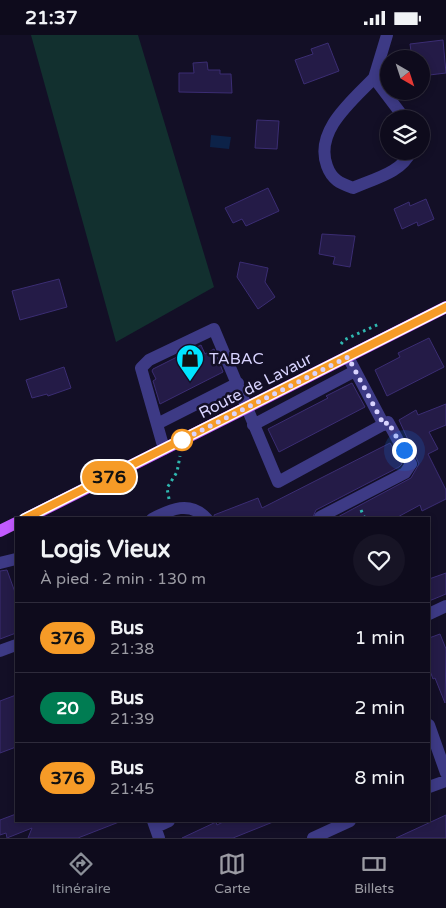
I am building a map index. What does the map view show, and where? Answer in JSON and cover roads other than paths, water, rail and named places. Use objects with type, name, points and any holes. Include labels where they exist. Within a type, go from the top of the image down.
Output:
[{"type":"main road","name":"Route de Lavaur","points":[[30,517],[446,307]]},
{"type":"main road","points":[[0,531],[15,524]]},
{"type":"street","points":[[387,35],[374,78],[333,124],[325,141],[324,157],[330,173],[338,183],[353,188],[394,170],[405,160]]},
{"type":"street","points":[[374,78],[398,110]]},
{"type":"street","points":[[164,449],[140,371],[149,360],[214,329],[278,482],[388,422],[411,464],[405,473],[320,517]]},
{"type":"street","points":[[348,357],[384,425]]},
{"type":"street","points":[[253,425],[355,371]]},
{"type":"street","points":[[157,424],[238,383]]},
{"type":"street","points":[[156,517],[171,509],[191,508],[204,517]]},
{"type":"street","points":[[0,563],[15,559]]},
{"type":"street","points":[[430,614],[446,606]]},
{"type":"street","points":[[0,651],[15,645]]},
{"type":"street","points":[[430,728],[446,773]]},
{"type":"street","points":[[430,787],[446,781]]},
{"type":"street","points":[[156,829],[167,822]]},
{"type":"street","points":[[313,838],[348,822]]},
{"type":"water","points":[[211,135],[231,137],[229,149],[210,147]]},
{"type":"place","name":"TABAC","points":[[190,382]]}]
